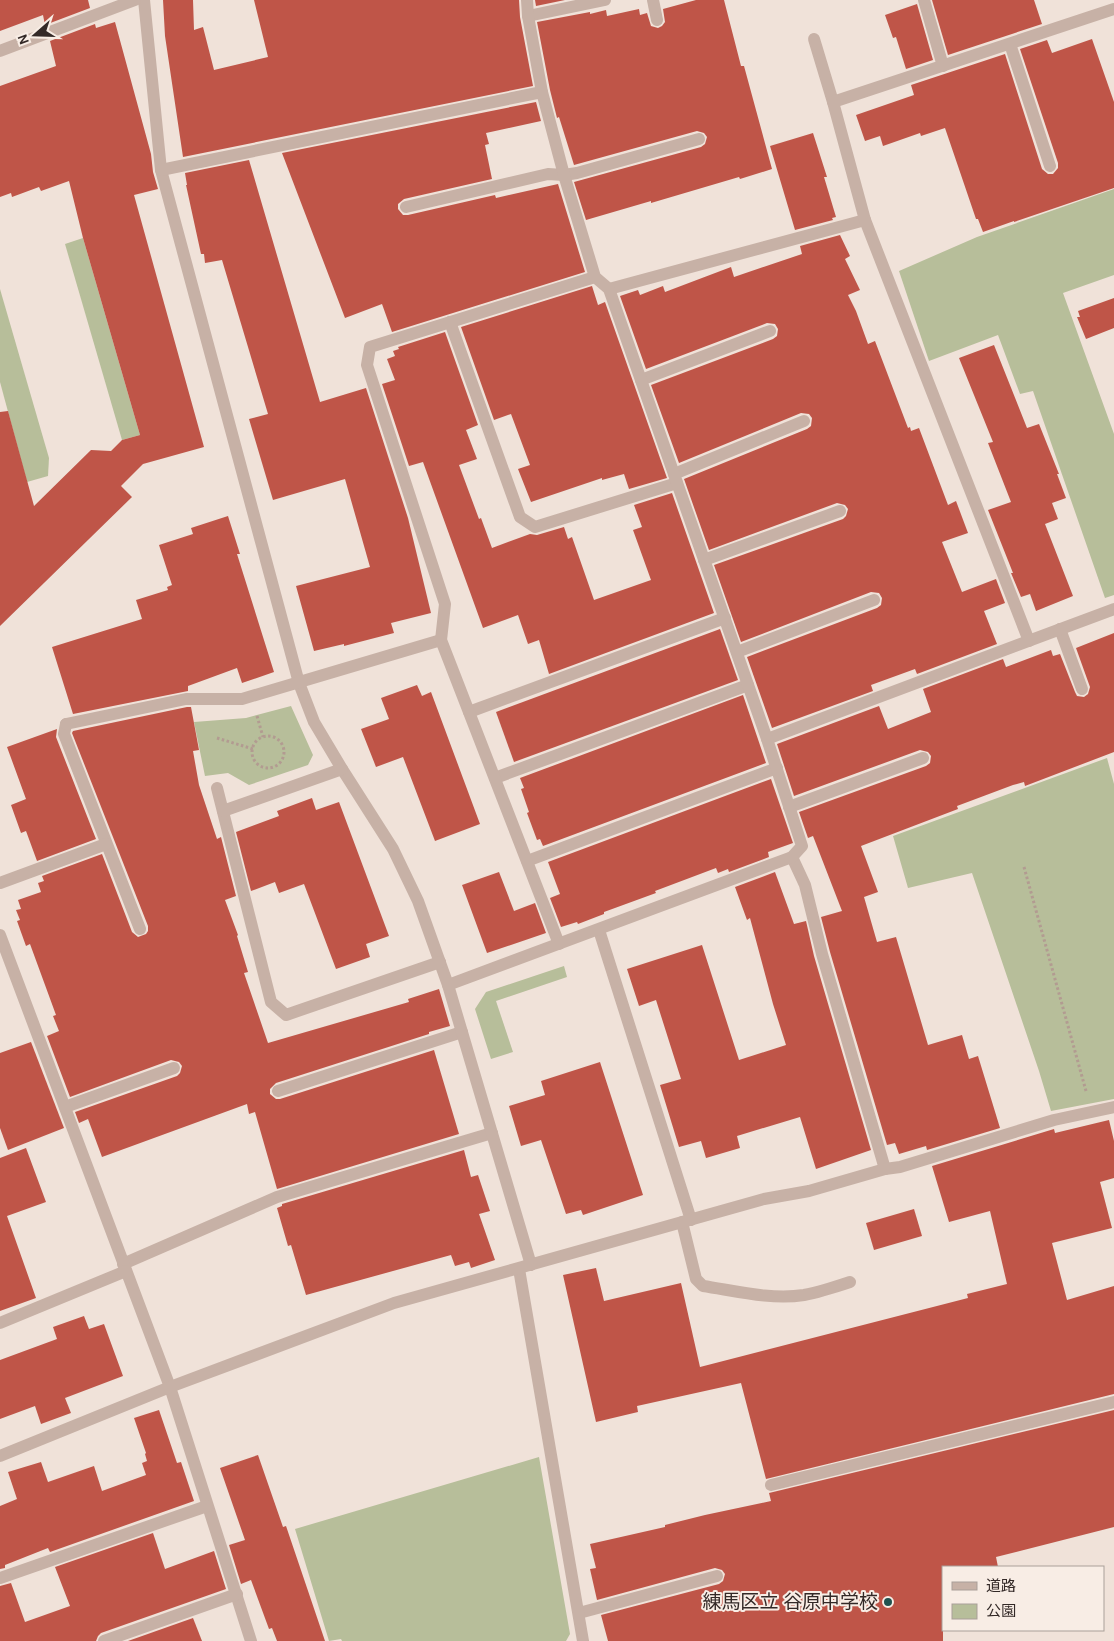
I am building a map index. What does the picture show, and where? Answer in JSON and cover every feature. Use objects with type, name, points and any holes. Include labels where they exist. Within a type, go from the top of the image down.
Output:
[{"type":"street","points":[[0,51],[135,0]]},
{"type":"street","points":[[144,0],[161,170],[299,683],[314,722],[393,849],[418,901],[448,985],[492,1133],[525,1267],[583,1641]]},
{"type":"street","points":[[448,985],[792,857],[802,846],[737,652],[609,289],[595,277],[564,175],[542,92],[528,16],[527,0]]},
{"type":"street","points":[[528,16],[605,0]]},
{"type":"street","points":[[653,0],[657,20]]},
{"type":"street","points":[[924,0],[943,66]]},
{"type":"street","points":[[833,102],[1114,9]]},
{"type":"street","points":[[814,39],[865,220],[1029,641]]},
{"type":"street","points":[[1010,44],[1050,166]]},
{"type":"street","points":[[161,170],[542,92]]},
{"type":"street","points":[[406,207],[548,174],[577,174],[699,139]]},
{"type":"street","points":[[609,289],[865,220]]},
{"type":"street","points":[[559,944],[441,640],[444,604],[367,366],[370,348],[595,277]]},
{"type":"street","points":[[450,322],[520,517],[535,527],[676,478],[804,421]]},
{"type":"street","points":[[641,380],[770,331]]},
{"type":"street","points":[[704,560],[840,511]]},
{"type":"street","points":[[737,652],[874,600]]},
{"type":"street","points":[[767,739],[1114,609]]},
{"type":"street","points":[[469,712],[725,618]]},
{"type":"street","points":[[1060,629],[1082,689]]},
{"type":"street","points":[[140,929],[64,734],[66,724],[186,699],[242,699],[441,640]]},
{"type":"street","points":[[495,778],[748,685]]},
{"type":"street","points":[[789,807],[923,758]]},
{"type":"street","points":[[527,861],[777,768]]},
{"type":"street","points":[[223,811],[342,769]]},
{"type":"street","points":[[217,788],[271,1002],[286,1015],[440,962]]},
{"type":"street","points":[[0,883],[106,844]]},
{"type":"street","points":[[792,857],[804,885],[822,954],[886,1168]]},
{"type":"street","points":[[599,930],[687,1221],[696,1279],[703,1286],[773,1296],[806,1294],[850,1282]]},
{"type":"street","points":[[0,935],[170,1387],[251,1641]]},
{"type":"street","points":[[278,1092],[462,1032]]},
{"type":"street","points":[[65,1107],[174,1068]]},
{"type":"street","points":[[0,1456],[170,1387],[394,1303],[764,1199],[809,1190],[886,1168],[900,1167],[1054,1120],[1114,1106]]},
{"type":"street","points":[[0,1324],[277,1197],[492,1133]]},
{"type":"street","points":[[771,1485],[1114,1402]]},
{"type":"street","points":[[0,1578],[207,1506]]},
{"type":"street","points":[[579,1613],[717,1576]]},
{"type":"street","points":[[104,1641],[237,1594]]},
{"type":"path","points":[[263,737],[272,737],[279,740],[284,748],[284,756],[280,763],[274,767],[265,768],[253,758],[253,749],[256,742],[263,737]]},
{"type":"path","points":[[217,738],[253,749]]},
{"type":"path","points":[[1024,867],[1092,1111]]},
{"type":"green space","points":[[1114,189],[1114,275],[1063,293],[1114,434],[1114,595],[1105,598],[1033,391],[1020,394],[998,335],[929,361],[899,271],[977,237]]},
{"type":"green space","points":[[83,238],[140,435],[122,440],[65,244]]},
{"type":"green space","points":[[0,289],[49,458],[48,476],[27,482],[0,382]]},
{"type":"green space","points":[[291,706],[313,755],[308,765],[249,785],[228,773],[205,776],[194,722],[246,718]]},
{"type":"green space","points":[[1107,758],[1114,784],[1114,1099],[1051,1111],[972,873],[908,888],[893,836]]},
{"type":"green space","points":[[564,966],[567,977],[496,1001],[513,1052],[491,1059],[475,1009],[486,992]]},
{"type":"green space","points":[[539,1457],[570,1634],[566,1641],[342,1641],[341,1639],[329,1641],[295,1529]]},
{"type":"building","points":[[0,0],[88,0],[90,8],[45,25],[43,15],[0,31]]},
{"type":"building","points":[[163,0],[193,0],[194,30],[203,27],[214,70],[268,57],[254,0],[519,0],[520,17],[533,86],[183,157],[165,36]]},
{"type":"building","points":[[535,0],[565,0],[536,6]]},
{"type":"building","points":[[696,0],[724,0],[741,66],[744,66],[772,169],[586,220],[574,182],[701,147],[705,144],[707,137],[704,133],[697,131],[574,165],[559,117],[557,118],[537,22],[590,12],[590,14],[606,10],[607,16],[639,9],[640,15],[647,13],[651,26],[658,28],[665,22],[663,9]]},
{"type":"building","points":[[932,0],[1034,0],[1042,24],[948,55]]},
{"type":"building","points":[[917,4],[933,60],[906,69],[896,37],[893,38],[885,15]]},
{"type":"building","points":[[115,22],[151,154],[153,172],[158,189],[134,195],[204,447],[143,464],[121,486],[132,497],[0,626],[0,412],[8,411],[34,506],[91,450],[111,451],[122,440],[140,435],[83,238],[69,181],[41,191],[39,187],[12,197],[11,193],[0,197],[0,86],[56,66],[50,41],[95,24],[96,28]]},
{"type":"building","points":[[1092,39],[1114,102],[1114,188],[983,232],[978,219],[976,219],[945,128],[921,136],[920,133],[883,146],[880,136],[865,141],[856,115],[914,95],[911,85],[1005,54],[1042,169],[1048,174],[1053,174],[1058,168],[1058,163],[1020,49],[1047,40],[1052,53]]},
{"type":"building","points":[[536,102],[541,121],[486,133],[489,144],[485,145],[492,179],[404,199],[398,204],[398,209],[403,215],[408,215],[495,195],[496,198],[558,184],[585,272],[392,332],[382,304],[345,318],[282,153]]},
{"type":"building","points":[[813,133],[827,177],[824,177],[836,217],[832,218],[833,220],[795,230],[770,146]]},
{"type":"building","points":[[249,160],[320,402],[366,388],[408,518],[431,613],[391,623],[394,633],[344,646],[344,644],[314,651],[296,586],[370,567],[345,479],[273,500],[249,419],[268,414],[222,260],[205,263],[204,254],[201,254],[185,173]]},
{"type":"building","points":[[840,235],[850,256],[845,259],[860,290],[848,295],[868,344],[875,341],[908,428],[910,427],[911,431],[919,428],[948,505],[956,501],[968,533],[942,542],[962,592],[996,579],[1005,603],[984,611],[997,644],[917,674],[915,669],[871,685],[873,691],[772,728],[747,657],[877,608],[881,605],[882,598],[879,593],[871,592],[741,642],[714,565],[843,519],[848,509],[845,505],[837,503],[709,550],[684,479],[807,429],[811,426],[812,418],[809,414],[801,413],[679,463],[651,385],[773,339],[777,336],[778,329],[775,324],[767,323],[646,369],[620,296],[638,290],[640,295],[663,286],[665,292],[731,267],[734,277],[802,254],[800,246]]},
{"type":"building","points":[[592,286],[598,305],[605,302],[667,478],[629,489],[624,474],[602,480],[602,478],[531,502],[518,469],[530,465],[511,414],[494,420],[461,327]]},
{"type":"building","points":[[1114,298],[1114,328],[1086,339],[1077,317],[1080,317],[1078,311]]},
{"type":"building","points":[[445,332],[478,425],[466,430],[477,459],[459,465],[492,548],[530,534],[537,535],[564,527],[568,539],[572,537],[594,600],[651,580],[633,530],[642,527],[634,505],[672,493],[714,613],[549,674],[539,640],[528,644],[518,615],[483,628],[423,462],[409,466],[382,384],[395,380],[387,359],[395,356],[393,351],[399,349],[398,347]]},
{"type":"building","points":[[994,345],[1027,428],[1039,424],[1059,474],[1057,474],[1066,498],[1052,503],[1058,519],[1045,524],[1073,596],[1036,611],[1030,594],[1021,597],[988,510],[1011,502],[988,443],[993,442],[959,358]]},
{"type":"building","points":[[228,516],[240,554],[237,554],[274,672],[242,683],[237,668],[188,686],[188,691],[73,714],[52,647],[142,619],[136,600],[168,590],[167,587],[172,585],[159,545],[193,534],[191,528]]},
{"type":"building","points":[[720,629],[738,680],[514,762],[496,712]]},
{"type":"building","points":[[1114,633],[1114,752],[1025,786],[1024,782],[1013,785],[957,806],[958,809],[861,846],[878,892],[864,897],[877,942],[896,937],[928,1045],[962,1035],[969,1059],[978,1056],[1000,1128],[927,1150],[926,1146],[899,1154],[895,1143],[887,1145],[821,917],[842,911],[813,836],[808,838],[799,812],[926,766],[930,763],[931,756],[928,752],[920,750],[794,796],[777,744],[879,706],[888,729],[931,712],[923,689],[1003,659],[1006,667],[1051,650],[1053,656],[1060,654],[1077,696],[1084,697],[1088,694],[1090,687],[1076,648]]},
{"type":"building","points":[[417,685],[422,696],[431,692],[480,824],[435,841],[403,757],[376,767],[361,729],[389,719],[381,698]]},
{"type":"building","points":[[743,695],[766,763],[543,846],[540,839],[537,840],[527,813],[529,812],[521,789],[524,788],[520,778]]},
{"type":"building","points":[[191,707],[199,750],[193,751],[199,785],[217,839],[221,837],[236,896],[225,900],[238,935],[248,972],[244,973],[268,1043],[409,1002],[408,999],[439,989],[450,1026],[276,1083],[270,1089],[270,1094],[276,1099],[280,1099],[434,1050],[459,1134],[277,1189],[255,1112],[249,1114],[247,1104],[102,1157],[88,1119],[79,1123],[75,1112],[177,1076],[182,1066],[179,1062],[171,1060],[70,1097],[47,1036],[59,1031],[53,1016],[56,1015],[30,944],[26,946],[17,921],[20,920],[16,910],[21,909],[18,900],[41,892],[38,883],[44,881],[42,876],[102,854],[132,932],[138,937],[146,934],[148,926],[72,733],[73,731]]},
{"type":"building","points":[[57,729],[56,737],[96,839],[37,861],[26,831],[21,833],[11,805],[26,799],[7,747]]},
{"type":"building","points":[[771,779],[793,843],[768,852],[769,857],[729,872],[728,869],[718,873],[716,868],[655,891],[656,893],[604,912],[604,914],[578,924],[577,922],[561,927],[550,898],[560,894],[548,862]]},
{"type":"building","points":[[312,798],[316,810],[339,802],[389,936],[366,944],[370,957],[336,969],[304,884],[279,893],[275,882],[251,891],[236,832],[279,816],[277,811]]},
{"type":"building","points":[[499,872],[514,911],[535,903],[546,933],[487,953],[462,885]]},
{"type":"building","points":[[775,872],[794,924],[806,921],[814,956],[871,1150],[816,1169],[800,1117],[737,1136],[740,1148],[706,1158],[701,1141],[679,1147],[660,1085],[681,1079],[656,1000],[639,1006],[627,969],[702,945],[739,1060],[786,1045],[750,918],[747,920],[735,887]]},
{"type":"building","points":[[31,1042],[64,1128],[8,1150],[0,1128],[0,1053]]},
{"type":"building","points":[[600,1062],[643,1195],[583,1215],[581,1210],[566,1214],[541,1140],[521,1146],[509,1106],[545,1095],[541,1081]]},
{"type":"building","points":[[1109,1120],[1114,1141],[1114,1178],[1100,1182],[1112,1228],[1052,1243],[1067,1300],[1114,1286],[1114,1394],[766,1479],[741,1383],[637,1406],[638,1412],[596,1422],[563,1275],[596,1268],[604,1301],[681,1283],[700,1367],[968,1298],[967,1294],[1007,1284],[990,1211],[949,1222],[932,1166],[1054,1129],[1055,1133]]},
{"type":"building","points":[[26,1148],[46,1202],[7,1216],[36,1298],[0,1311],[0,1158]]},
{"type":"building","points":[[464,1150],[471,1177],[478,1175],[490,1211],[479,1214],[495,1260],[471,1268],[469,1262],[455,1266],[451,1255],[306,1295],[291,1245],[288,1246],[277,1208],[282,1206],[282,1204]]},
{"type":"building","points":[[914,1209],[922,1236],[874,1250],[866,1223]]},
{"type":"building","points":[[84,1316],[89,1329],[104,1324],[123,1376],[65,1398],[71,1413],[41,1424],[35,1406],[0,1419],[0,1360],[57,1339],[53,1327]]},
{"type":"building","points":[[159,1410],[177,1463],[181,1462],[194,1501],[50,1552],[48,1548],[5,1565],[5,1568],[0,1569],[0,1506],[17,1499],[8,1472],[41,1462],[48,1482],[94,1466],[102,1491],[146,1475],[142,1463],[147,1461],[146,1453],[134,1418]]},
{"type":"building","points":[[1114,1410],[1114,1527],[996,1557],[998,1566],[942,1566],[943,1641],[608,1641],[601,1615],[719,1584],[723,1581],[725,1574],[722,1570],[715,1568],[597,1600],[590,1569],[596,1568],[590,1544],[665,1527],[665,1525],[705,1515],[771,1501],[769,1493]]},
{"type":"building","points":[[258,1455],[283,1527],[286,1526],[325,1641],[277,1641],[272,1628],[269,1629],[251,1580],[241,1584],[229,1545],[245,1540],[220,1468]]},
{"type":"building","points":[[153,1533],[165,1569],[214,1551],[226,1589],[101,1633],[96,1641],[0,1641],[0,1586],[11,1583],[25,1622],[70,1606],[55,1567]]},
{"type":"building","points":[[193,1618],[202,1641],[128,1641]]},
{"type":"place","name":"練馬区立 谷原中学校","points":[[888,1602]]}]
